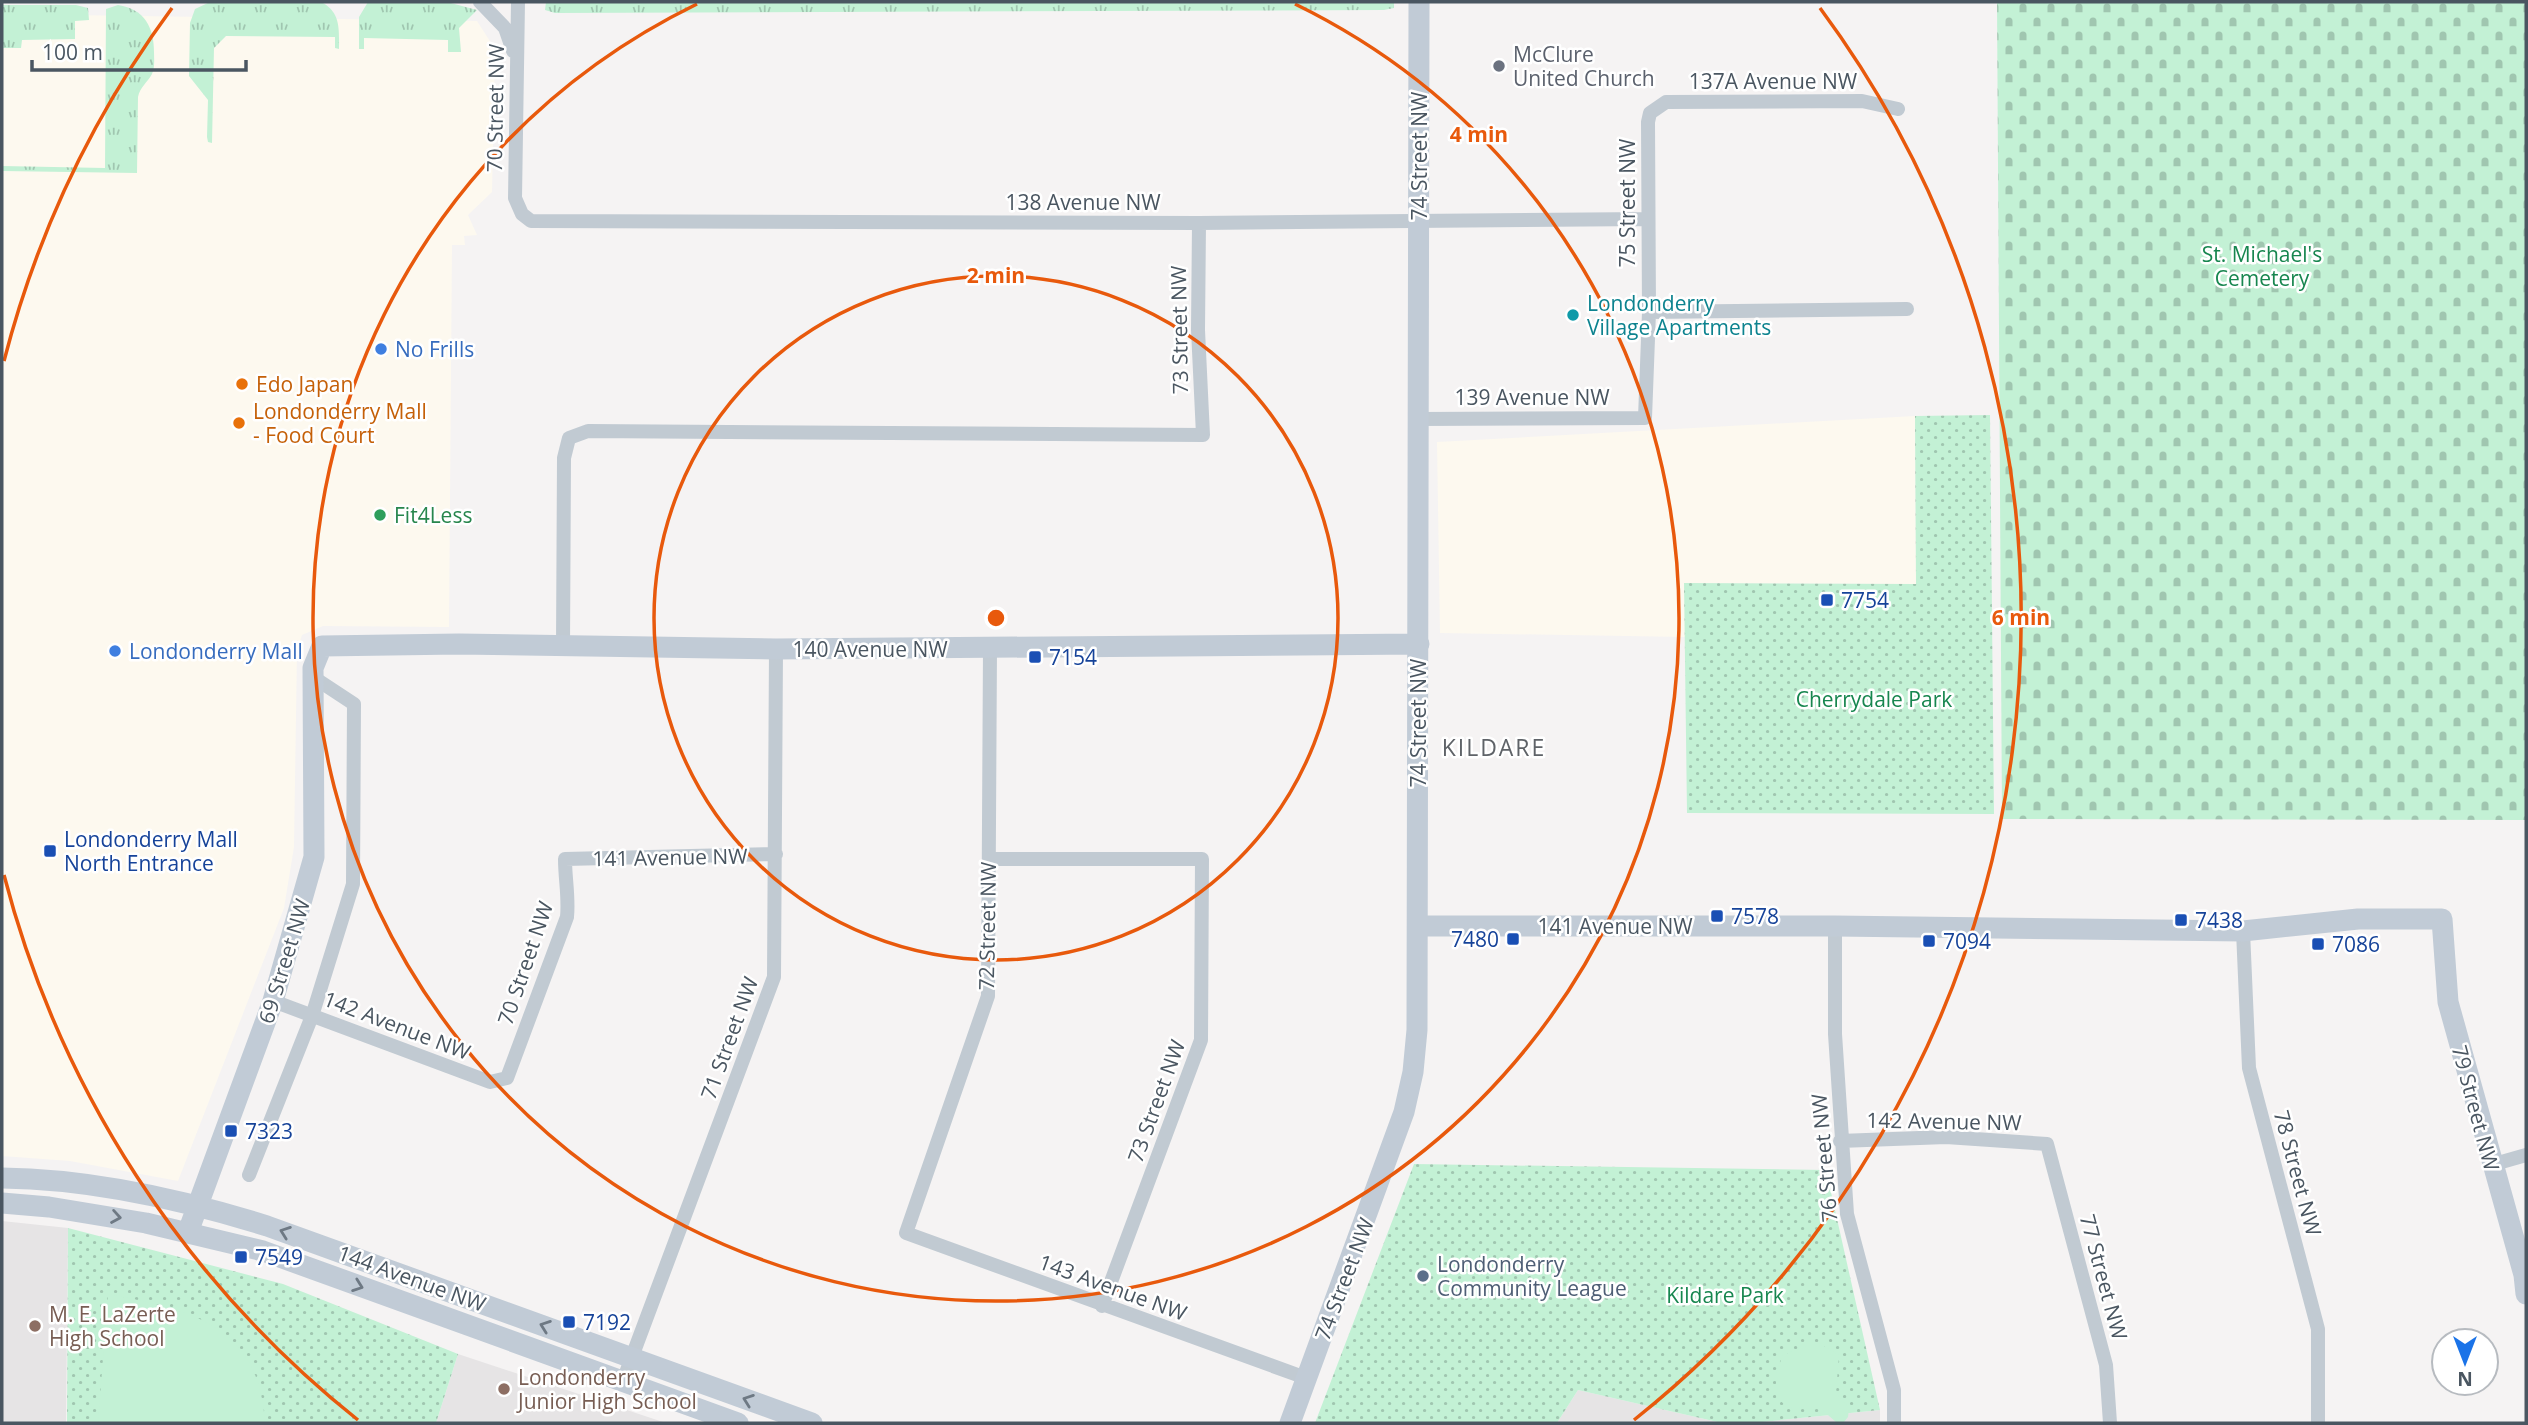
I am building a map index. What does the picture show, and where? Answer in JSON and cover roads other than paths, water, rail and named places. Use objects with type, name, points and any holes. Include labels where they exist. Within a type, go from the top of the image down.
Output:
[{"type":"street","points":[[480,2],[505,28],[516,60]]},
{"type":"street","name":"70 Street NW","points":[[518,2],[515,198],[522,214]]},
{"type":"street","name":"74 Street NW","points":[[1290,1423],[1404,1112],[1413,1072],[1417,1030],[1419,2]]},
{"type":"street","name":"137A Avenue NW","points":[[1650,114],[1666,102],[1863,101],[1898,109]]},
{"type":"street","name":"75 Street NW","points":[[1645,418],[1650,114]]},
{"type":"street","name":"138 Avenue NW","points":[[522,214],[531,221],[549,223],[1199,223],[1648,219]]},
{"type":"street","name":"73 Street NW","points":[[563,646],[564,458],[569,438],[588,431],[1203,435],[1198,330],[1199,223]]},
{"type":"street","points":[[1648,312],[1907,309]]},
{"type":"street","name":"139 Avenue NW","points":[[1419,419],[1645,418]]},
{"type":"street","name":"140 Avenue NW","points":[[322,646],[776,649],[1419,645]]},
{"type":"street","name":"69 Street NW","points":[[188,1232],[273,1001],[313,857],[313,668],[322,646]]},
{"type":"street","name":"72 Street NW","points":[[906,1233],[988,996],[990,648]]},
{"type":"street","name":"71 Street NW","points":[[623,1381],[774,977],[776,649]]},
{"type":"street","name":"69 Street NW","points":[[248,1175],[312,1016],[353,884],[354,704],[313,677]]},
{"type":"street","name":"141 Avenue NW","points":[[565,859],[776,855]]},
{"type":"street","name":"70 Street NW","points":[[507,1078],[567,917],[569,899],[565,882],[565,859]]},
{"type":"street","name":"73 Street NW","points":[[989,859],[1202,859],[1201,1040],[1102,1306]]},
{"type":"street","name":"141 Avenue NW","points":[[1418,926],[1835,926],[2243,932],[2358,919],[2442,919]]},
{"type":"street","name":"79 Street NW","points":[[2442,919],[2448,1003],[2491,1165],[2524,1275],[2526,1294]]},
{"type":"street","name":"76 Street NW","points":[[1835,926],[1835,1034],[1840,1141],[1847,1214],[1894,1390],[1894,1423]]},
{"type":"street","name":"78 Street NW","points":[[2243,932],[2249,1068],[2318,1329],[2318,1423]]},
{"type":"street","name":"142 Avenue NW","points":[[273,1001],[490,1082],[507,1078]]},
{"type":"street","name":"142 Avenue NW","points":[[1840,1141],[1946,1138],[2047,1144]]},
{"type":"street","name":"77 Street NW","points":[[2047,1144],[2106,1365],[2110,1423]]},
{"type":"street","points":[[2491,1165],[2526,1155]]},
{"type":"street","name":"144 Avenue NW","points":[[2,1178],[98,1186],[197,1204],[267,1226],[805,1422]]},
{"type":"street","name":"144 Avenue NW","points":[[2,1203],[95,1213],[263,1251],[738,1423]]},
{"type":"street","name":"143 Avenue NW","points":[[906,1233],[1306,1378]]},
{"type":"place","name":"McClure United Church","points":[[1499,66]]},
{"type":"place","name":"Londonderry Village Apartments","points":[[1573,315]]},
{"type":"place","name":"No Frills","points":[[381,349]]},
{"type":"place","name":"Edo Japan","points":[[242,384]]},
{"type":"place","name":"Londonderry Mall - Food Court","points":[[239,423]]},
{"type":"place","name":"Fit4Less","points":[[380,515]]},
{"type":"place","name":"7754","points":[[1827,600]]},
{"type":"place","name":"Londonderry Mall","points":[[115,651]]},
{"type":"place","name":"7154","points":[[1035,657]]},
{"type":"place","name":"Londonderry Mall North Entrance","points":[[50,851]]},
{"type":"place","name":"7578","points":[[1717,916]]},
{"type":"place","name":"7438","points":[[2181,920]]},
{"type":"place","name":"7480","points":[[1513,939]]},
{"type":"place","name":"7094","points":[[1929,941]]},
{"type":"place","name":"7086","points":[[2318,944]]},
{"type":"place","name":"7323","points":[[231,1131]]},
{"type":"place","name":"7549","points":[[241,1257]]},
{"type":"place","name":"Londonderry Community League","points":[[1423,1276]]},
{"type":"place","name":"7192","points":[[569,1322]]},
{"type":"place","name":"M. E. LaZerte High School","points":[[35,1326]]},
{"type":"place","name":"Londonderry Junior High School","points":[[504,1389]]},
{"type":"district","name":"KILDARE","points":[[1494,747]]},
{"type":"park label","name":"St. Michael's Cemetery","points":[[2262,266]]},
{"type":"park label","name":"Cherrydale Park","points":[[1874,699]]},
{"type":"park label","name":"Kildare Park","points":[[1725,1295]]}]
